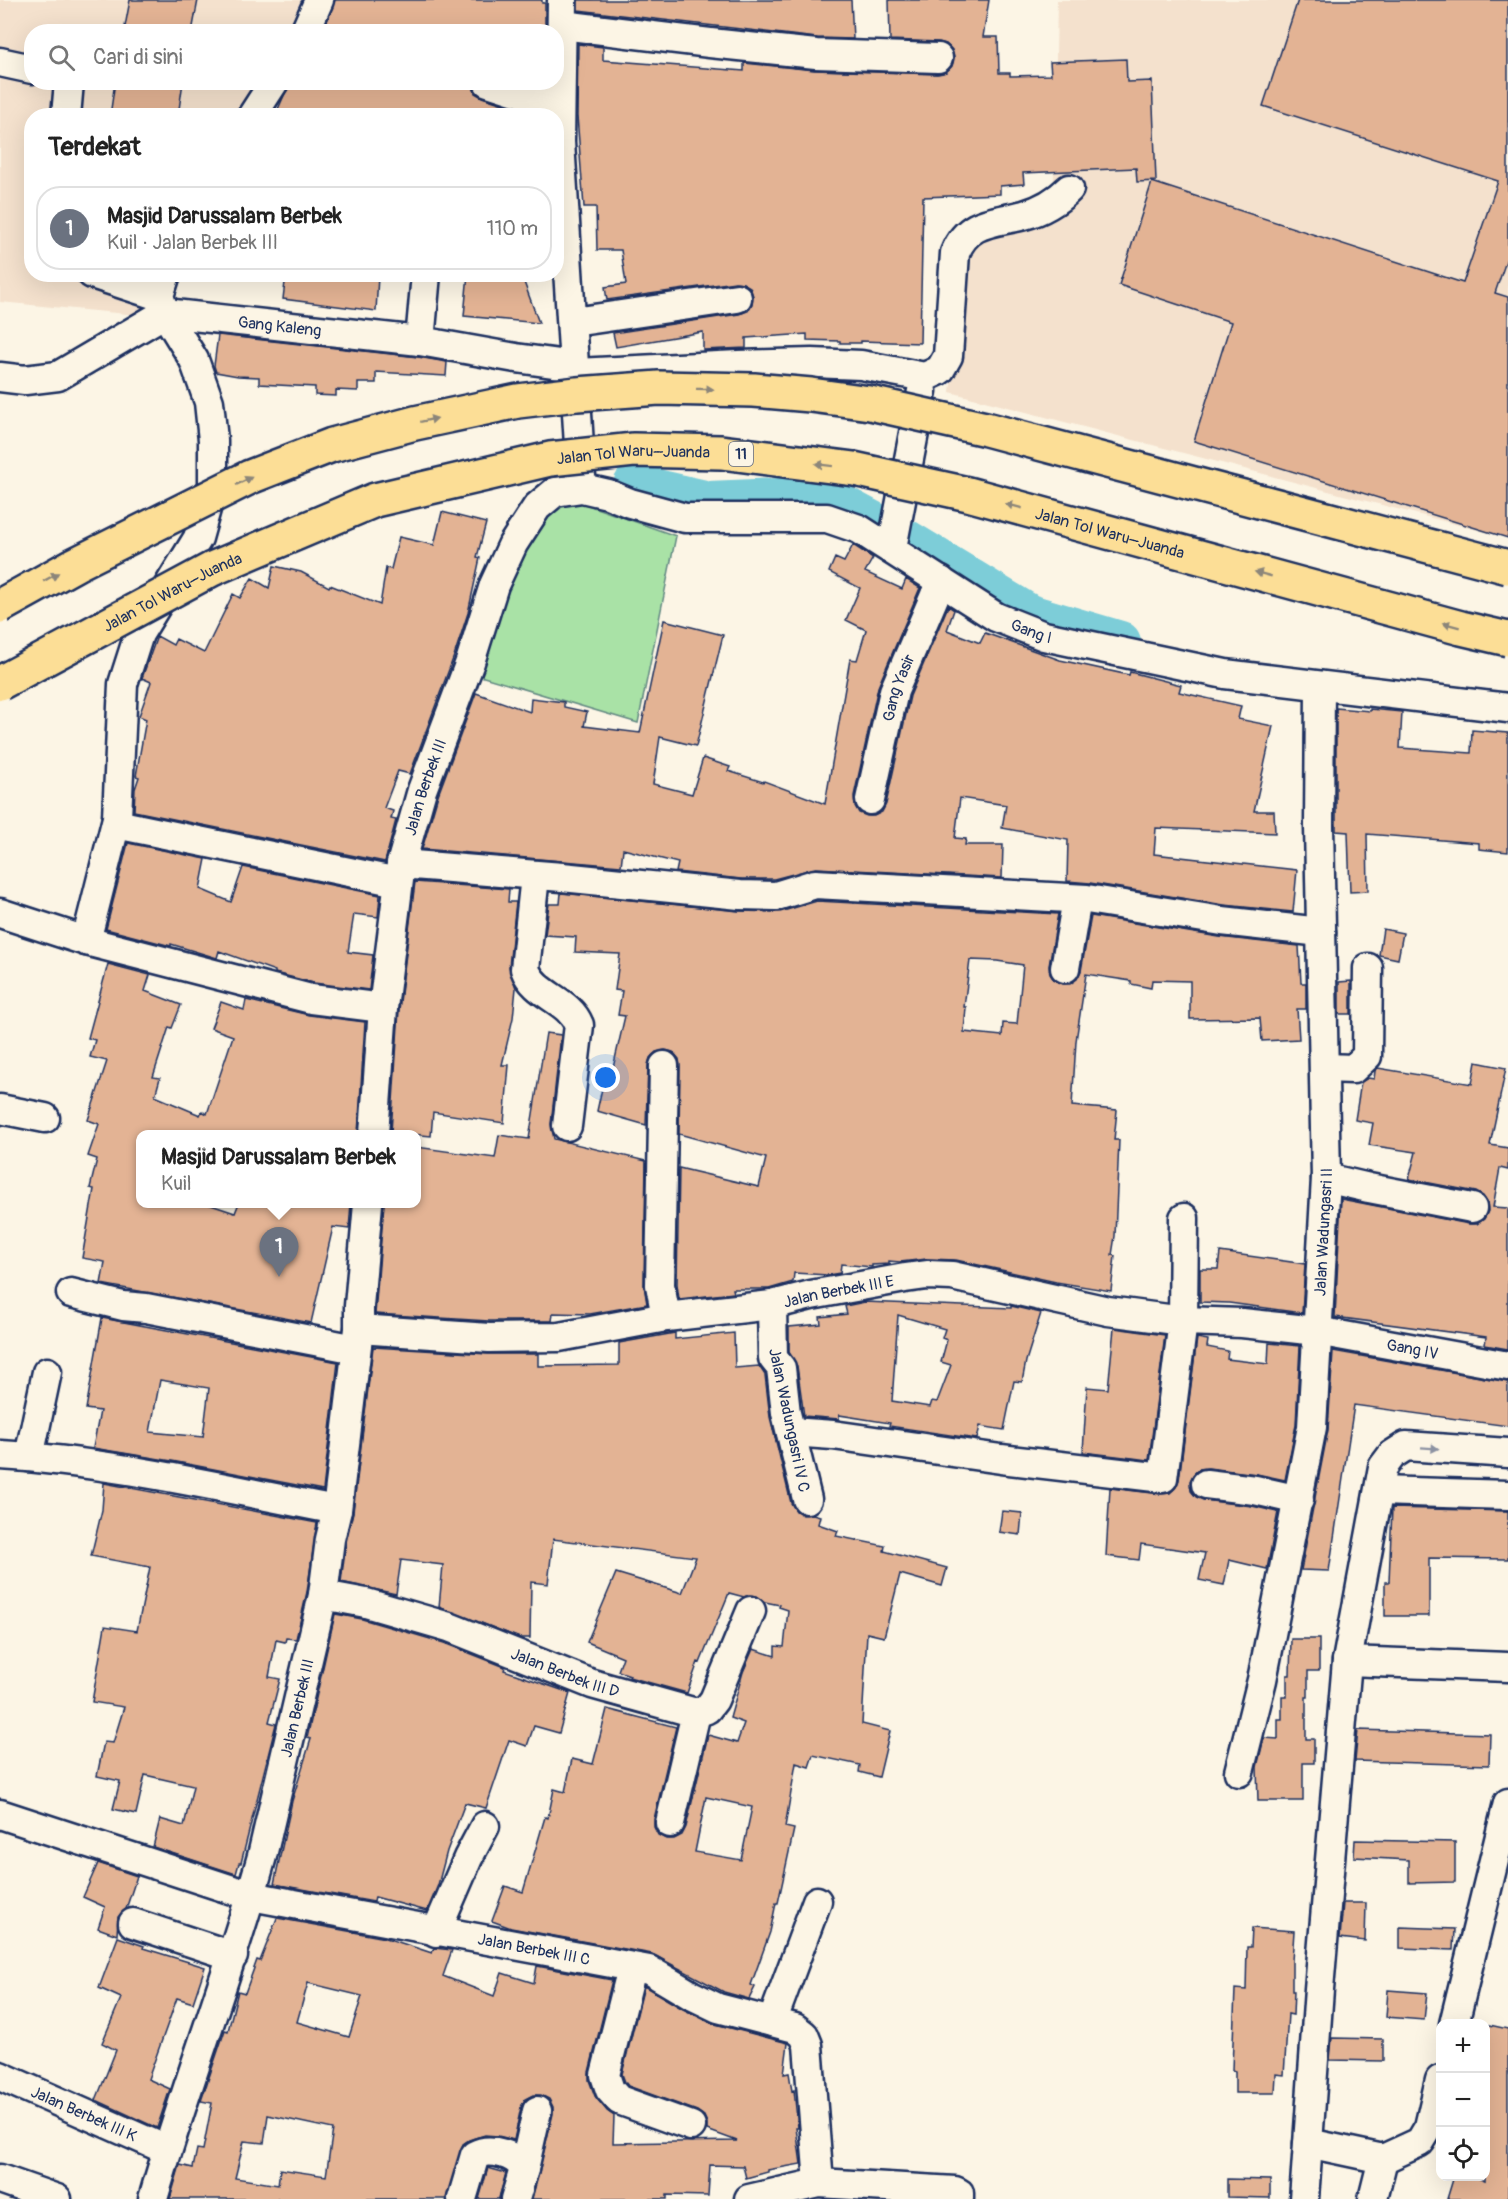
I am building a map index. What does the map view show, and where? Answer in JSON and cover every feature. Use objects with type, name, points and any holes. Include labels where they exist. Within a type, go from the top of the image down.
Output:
[{"type":"highway","points":[[0,606],[76,564],[250,477],[332,445],[415,423],[518,402],[577,394],[659,388],[754,390],[810,394],[870,403],[986,429],[1508,567]]},
{"type":"highway","name":"Jalan Tol Waru–Juanda","points":[[0,682],[212,568],[375,500],[550,459],[634,450],[721,452],[865,471],[968,494],[1508,639]]},
{"type":"street","points":[[308,24],[319,0]]},
{"type":"street","points":[[562,12],[710,43],[816,54],[938,58]]},
{"type":"street","points":[[0,62],[24,67]]},
{"type":"street","points":[[67,108],[68,90]]},
{"type":"street","points":[[257,108],[268,90]]},
{"type":"street","points":[[513,90],[560,105]]},
{"type":"street","points":[[560,90],[560,108]]},
{"type":"street","points":[[893,544],[925,377],[940,370],[948,356],[955,253],[960,240],[973,228],[1026,214],[1054,203],[1069,189]]},
{"type":"street","points":[[564,256],[573,322],[582,488]]},
{"type":"street","name":"Gang Kaleng","points":[[119,282],[163,295],[576,370],[812,363],[861,365],[925,377]]},
{"type":"street","points":[[420,341],[425,282]]},
{"type":"street","points":[[0,377],[25,380],[57,376],[163,295],[194,360],[208,402],[213,440],[213,484],[198,538],[139,634],[123,684],[116,824],[86,941]]},
{"type":"street","points":[[573,322],[737,298]]},
{"type":"street","name":"Gang I","points":[[582,488],[684,518],[827,519],[859,529],[893,544],[941,581],[996,617],[1044,636],[1225,674],[1508,708]]},
{"type":"street","name":"Jalan Berbek III","points":[[374,1130],[382,1008],[399,873],[422,790],[470,662],[494,585],[513,544],[537,507],[555,492],[582,488]]},
{"type":"street","name":"Gang Yasir","points":[[870,800],[894,691],[941,581]]},
{"type":"street","name":"Jalan Wadungasri II","points":[[1239,1772],[1262,1680],[1312,1427],[1326,1178],[1319,826],[1320,686]]},
{"type":"street","points":[[116,824],[399,873],[562,877],[740,895],[776,896],[815,884],[1077,899],[1196,915],[1222,921],[1322,932]]},
{"type":"street","points":[[536,876],[525,969],[528,977],[534,983],[570,1010],[579,1025],[567,1126]]},
{"type":"street","points":[[1065,968],[1077,899]]},
{"type":"street","points":[[0,913],[86,941],[311,999],[382,1008]]},
{"type":"street","points":[[1325,1068],[1353,1069],[1367,1056],[1368,968]]},
{"type":"street","points":[[664,1066],[660,1285],[666,1317]]},
{"type":"street","points":[[0,1109],[45,1118]]},
{"type":"street","points":[[1326,1178],[1472,1208]]},
{"type":"street","name":"Jalan Berbek III","points":[[153,2199],[251,1896],[323,1595],[330,1539],[337,1510],[358,1339],[368,1208]]},
{"type":"street","points":[[791,1432],[833,1435],[1001,1459],[1163,1478],[1183,1321],[1184,1218]]},
{"type":"street","name":"Jalan Berbek III E","points":[[71,1293],[123,1306],[358,1339],[559,1337],[666,1317],[772,1305],[810,1295],[927,1275],[952,1276],[1108,1311],[1183,1321],[1242,1323],[1317,1331]]},
{"type":"street","name":"Jalan Wadungasri IV C","points":[[772,1305],[773,1358],[781,1368],[786,1413],[807,1499]]},
{"type":"street","name":"Gang IV","points":[[1317,1331],[1508,1366]]},
{"type":"street","points":[[29,1457],[47,1372]]},
{"type":"street","points":[[1304,2199],[1347,1661],[1383,1467],[1392,1455],[1406,1446],[1508,1453]]},
{"type":"street","points":[[0,1455],[29,1457],[143,1474],[337,1510]]},
{"type":"street","points":[[1206,1484],[1299,1500]]},
{"type":"street","points":[[1379,1491],[1508,1495]]},
{"type":"street","name":"Jalan Berbek III D","points":[[323,1595],[366,1603],[449,1627],[592,1684],[696,1713]]},
{"type":"street","points":[[670,1823],[696,1713],[707,1709],[714,1700],[751,1611]]},
{"type":"street","points":[[1347,1661],[1508,1667]]},
{"type":"street","points":[[1455,2019],[1508,1803]]},
{"type":"street","name":"Jalan Berbek III C","points":[[0,1814],[251,1896],[657,1973],[691,1995],[718,2008],[795,2028],[804,2035],[808,2045],[819,2183]]},
{"type":"street","points":[[436,1932],[468,1858],[485,1826]]},
{"type":"street","points":[[772,2022],[817,1901]]},
{"type":"street","points":[[133,1923],[233,1956]]},
{"type":"street","points":[[632,1968],[605,2075],[610,2090],[619,2100],[691,2126]]},
{"type":"street","name":"Jalan Berbek III K","points":[[0,2076],[167,2150]]},
{"type":"street","points":[[1308,2143],[1383,2159],[1420,2142],[1429,2127],[1436,2097]]},
{"type":"street","points":[[515,2199],[537,2111]]},
{"type":"street","points":[[462,2199],[475,2156],[483,2151],[494,2151],[520,2162],[524,2169]]},
{"type":"street","points":[[1373,2199],[1383,2159]]},
{"type":"street","points":[[0,2179],[57,2199]]},
{"type":"street","points":[[749,2199],[819,2183],[955,2191],[959,2193],[960,2199]]},
{"type":"shaded area","points":[[0,0],[306,0],[297,24],[24,24],[24,90],[261,90],[244,108],[24,108],[24,282],[158,282],[148,316],[0,302]]},
{"type":"shaded area","points":[[1057,0],[1508,0],[1508,538],[950,392],[968,238],[1053,222]]},
{"type":"green space","points":[[579,502],[676,536],[638,723],[477,675],[515,550],[554,504]]},
{"type":"building","points":[[130,0],[198,0],[194,24],[126,24]]},
{"type":"building","points":[[335,0],[542,0],[542,3],[545,3],[545,24],[326,24]]},
{"type":"building","points":[[578,0],[851,0],[853,39],[817,38],[578,10]]},
{"type":"building","points":[[889,0],[989,0],[983,37],[998,37],[999,73],[1010,73],[1010,76],[1051,75],[1050,62],[1126,59],[1127,82],[1152,81],[1156,181],[1137,182],[1136,168],[1023,173],[1024,184],[1000,186],[1000,194],[923,197],[920,343],[861,341],[861,343],[840,343],[840,341],[807,340],[807,334],[746,338],[746,348],[703,350],[703,332],[616,347],[613,333],[739,314],[748,311],[753,296],[750,287],[735,282],[607,300],[605,287],[626,284],[621,250],[597,250],[596,207],[584,207],[577,116],[578,44],[603,47],[603,60],[744,71],[744,63],[815,70],[937,74],[946,72],[952,66],[954,58],[952,50],[946,44],[890,40]]},
{"type":"building","points":[[1298,0],[1508,0],[1508,255],[1495,293],[1508,297],[1508,538],[1194,441],[1231,322],[1119,285],[1152,182],[1463,283],[1498,181],[1263,106]]},
{"type":"building","points":[[114,90],[182,90],[179,108],[111,108]]},
{"type":"building","points":[[286,90],[474,90],[482,97],[515,108],[279,108]]},
{"type":"building","points":[[285,282],[378,282],[376,311],[283,299]]},
{"type":"building","points":[[467,282],[524,282],[539,323],[464,316]]},
{"type":"building","points":[[218,335],[447,362],[446,376],[376,372],[376,383],[358,383],[358,391],[336,390],[336,396],[315,395],[315,387],[259,384],[259,377],[216,372],[214,366]]},
{"type":"building","points":[[442,512],[486,523],[477,557],[480,558],[468,613],[454,656],[410,774],[398,771],[384,808],[393,811],[391,819],[396,820],[385,862],[134,811],[135,789],[139,777],[136,776],[146,719],[139,716],[151,682],[142,678],[157,636],[173,645],[176,639],[204,653],[233,594],[240,598],[252,578],[269,588],[274,566],[301,572],[329,587],[330,585],[380,605],[386,568],[391,569],[399,537],[434,545]]},
{"type":"building","points":[[853,545],[873,558],[865,572],[902,589],[906,579],[920,588],[878,687],[854,796],[855,806],[859,813],[874,816],[882,812],[886,804],[910,696],[948,606],[954,610],[947,630],[980,643],[985,633],[1060,660],[1129,675],[1130,672],[1181,685],[1179,692],[1241,706],[1238,719],[1273,726],[1254,811],[1274,811],[1275,833],[1156,828],[1154,854],[1297,870],[1293,912],[1224,905],[1067,881],[1068,840],[1002,828],[1006,805],[960,798],[955,838],[966,839],[965,845],[1003,845],[1002,878],[816,868],[774,879],[741,879],[676,872],[678,863],[623,849],[621,866],[422,849],[438,795],[476,693],[530,712],[531,698],[564,702],[564,707],[587,712],[584,726],[640,733],[664,620],[723,635],[696,746],[660,737],[653,784],[692,794],[703,758],[730,767],[728,771],[764,781],[825,804],[850,659],[857,660],[866,630],[846,620],[860,588],[829,572],[835,558],[844,562]]},
{"type":"building","points":[[1336,708],[1402,712],[1400,748],[1471,753],[1472,730],[1508,733],[1508,852],[1479,849],[1479,843],[1367,834],[1368,891],[1350,892],[1348,832],[1336,831]]},
{"type":"building","points":[[128,843],[206,859],[200,889],[231,902],[243,867],[380,895],[378,917],[354,914],[348,952],[373,955],[369,990],[314,983],[275,973],[275,971],[219,951],[217,958],[171,944],[171,946],[106,929]]},
{"type":"building","points":[[415,882],[509,889],[508,902],[516,902],[509,967],[516,988],[513,1018],[502,1065],[509,1065],[504,1123],[433,1112],[431,1136],[421,1135],[421,1130],[391,1130],[399,1010]]},
{"type":"building","points":[[561,893],[739,911],[780,912],[817,901],[1058,914],[1049,966],[1054,980],[1063,984],[1070,984],[1077,979],[1081,971],[1091,916],[1219,937],[1299,946],[1301,983],[1306,983],[1306,1009],[1297,1009],[1299,1039],[1262,1041],[1260,1018],[1190,1019],[1190,981],[1152,980],[1151,988],[1131,984],[1131,981],[1086,974],[1076,1041],[1072,1106],[1117,1110],[1114,1140],[1119,1140],[1115,1236],[1112,1255],[1115,1256],[1111,1291],[1056,1282],[956,1260],[927,1259],[889,1261],[889,1264],[872,1265],[872,1267],[841,1264],[840,1273],[828,1275],[794,1273],[793,1282],[769,1289],[733,1289],[734,1293],[679,1299],[677,1284],[679,1168],[759,1187],[766,1158],[679,1134],[680,1066],[679,1059],[673,1052],[665,1050],[656,1052],[650,1058],[646,1125],[597,1111],[607,1066],[613,1068],[625,1016],[618,1015],[622,991],[615,990],[620,954],[575,952],[576,937],[545,935],[549,904],[560,904]],"holes":[[[970,960],[1023,965],[1017,1024],[1003,1023],[1002,1036],[964,1032],[966,1007],[964,1007]]]},
{"type":"building","points":[[1383,929],[1403,933],[1398,959],[1379,955]]},
{"type":"building","points":[[108,964],[150,975],[145,991],[181,1005],[172,1028],[169,1027],[153,1077],[160,1078],[155,1096],[200,1115],[202,1111],[207,1114],[233,1036],[211,1028],[221,1002],[244,1010],[246,1000],[309,1015],[365,1022],[358,1130],[136,1130],[136,1208],[220,1208],[235,1213],[237,1208],[351,1208],[349,1229],[333,1227],[311,1323],[101,1284],[105,1262],[82,1258],[94,1189],[90,1188],[97,1159],[88,1156],[99,1124],[88,1120],[107,1061],[90,1057],[95,1040],[88,1038]]},
{"type":"building","points":[[1351,981],[1351,1014],[1339,1014],[1339,982]]},
{"type":"building","points":[[546,1033],[561,1035],[551,1124],[554,1139],[646,1161],[644,1285],[647,1304],[590,1314],[553,1313],[552,1321],[489,1321],[375,1314],[384,1208],[421,1208],[421,1148],[495,1158],[499,1135],[529,1139]]},
{"type":"building","points":[[1476,1062],[1506,1068],[1490,1145],[1508,1148],[1508,1170],[1500,1168],[1493,1207],[1508,1208],[1508,1349],[1485,1345],[1486,1337],[1335,1317],[1341,1199],[1469,1224],[1477,1224],[1484,1219],[1488,1211],[1487,1202],[1476,1192],[1409,1179],[1416,1152],[1369,1145],[1373,1123],[1355,1120],[1361,1082],[1368,1078],[1374,1079],[1378,1068],[1472,1084]]},
{"type":"building","points":[[1220,1252],[1305,1264],[1302,1313],[1229,1303],[1200,1302],[1200,1269],[1218,1269]]},
{"type":"building","points":[[865,1302],[1011,1308],[1011,1306],[1041,1313],[1022,1382],[1014,1381],[1004,1430],[980,1426],[977,1439],[889,1426],[890,1423],[839,1415],[839,1419],[804,1416],[797,1366],[789,1352],[789,1327],[821,1324],[820,1317],[847,1314],[845,1306]],"holes":[[[898,1315],[945,1329],[942,1338],[947,1340],[941,1362],[951,1365],[937,1402],[932,1401],[930,1407],[892,1401]]]},
{"type":"building","points":[[102,1318],[338,1362],[323,1490],[93,1448],[100,1411],[86,1409]],"holes":[[[160,1380],[209,1388],[203,1437],[150,1432]]]},
{"type":"building","points":[[1114,1328],[1165,1335],[1149,1460],[1083,1452],[1087,1387],[1108,1389]]},
{"type":"building","points":[[675,1333],[675,1339],[734,1333],[735,1368],[759,1366],[765,1375],[770,1417],[791,1503],[796,1511],[803,1515],[820,1516],[818,1524],[838,1531],[836,1536],[885,1546],[884,1551],[947,1568],[942,1586],[900,1574],[884,1637],[867,1633],[862,1724],[890,1731],[879,1777],[859,1772],[860,1765],[813,1755],[809,1767],[796,1763],[785,1827],[794,1829],[778,1903],[776,1903],[770,1932],[751,1985],[755,1987],[749,1999],[724,1992],[652,1954],[511,1928],[492,1921],[505,1886],[523,1892],[545,1817],[548,1818],[554,1789],[565,1792],[572,1759],[593,1764],[607,1709],[676,1727],[654,1827],[658,1835],[666,1839],[674,1839],[682,1835],[686,1827],[708,1735],[737,1743],[744,1723],[730,1718],[743,1672],[753,1649],[775,1656],[775,1646],[784,1647],[788,1610],[779,1607],[780,1605],[765,1602],[757,1596],[744,1597],[729,1593],[700,1663],[698,1662],[687,1693],[629,1677],[630,1675],[618,1671],[623,1657],[587,1642],[616,1573],[682,1593],[696,1557],[553,1539],[548,1584],[531,1582],[530,1638],[520,1638],[439,1607],[443,1565],[401,1560],[396,1594],[341,1582],[346,1542],[353,1512],[373,1347],[488,1354],[538,1354],[538,1366],[619,1365],[619,1343]],"holes":[[[706,1797],[752,1807],[741,1860],[695,1852]]]},
{"type":"building","points":[[1197,1338],[1208,1340],[1207,1347],[1228,1351],[1227,1359],[1268,1364],[1269,1343],[1300,1346],[1296,1425],[1285,1480],[1208,1468],[1199,1469],[1190,1481],[1191,1491],[1203,1500],[1252,1506],[1278,1512],[1267,1569],[1229,1560],[1224,1585],[1199,1580],[1205,1553],[1141,1544],[1139,1560],[1106,1556],[1110,1488],[1170,1493],[1179,1480]]},
{"type":"building","points":[[1333,1351],[1508,1382],[1508,1426],[1354,1405],[1329,1571],[1301,1570],[1328,1430]]},
{"type":"building","points":[[104,1483],[317,1523],[307,1592],[296,1639],[286,1638],[285,1642],[276,1640],[269,1677],[280,1679],[269,1722],[276,1724],[241,1863],[239,1863],[236,1874],[153,1847],[160,1819],[184,1826],[193,1786],[145,1775],[136,1814],[113,1809],[120,1781],[97,1776],[104,1742],[113,1743],[124,1707],[92,1702],[105,1626],[137,1631],[150,1567],[91,1556],[102,1510]]},
{"type":"building","points":[[1392,1508],[1508,1511],[1508,1559],[1429,1558],[1429,1616],[1385,1616],[1385,1582],[1389,1582]]},
{"type":"building","points":[[1002,1511],[1022,1513],[1020,1535],[999,1532]]},
{"type":"building","points":[[335,1614],[362,1619],[444,1643],[505,1667],[504,1670],[570,1693],[559,1733],[534,1726],[527,1746],[509,1740],[486,1808],[465,1803],[427,1911],[375,1897],[374,1902],[274,1884],[292,1801],[311,1739],[307,1738]]},
{"type":"building","points":[[1291,1639],[1319,1639],[1319,1671],[1308,1671],[1308,1697],[1306,1697],[1306,1739],[1314,1739],[1314,1763],[1303,1763],[1303,1801],[1258,1801],[1257,1767],[1264,1738],[1278,1739],[1278,1719],[1282,1719],[1282,1697],[1287,1697],[1287,1675],[1290,1675]]},
{"type":"building","points":[[1358,1730],[1490,1734],[1489,1765],[1355,1761]]},
{"type":"building","points":[[1355,1840],[1455,1842],[1455,1882],[1409,1883],[1409,1860],[1354,1857]]},
{"type":"building","points":[[98,1863],[137,1876],[126,1909],[118,1917],[117,1935],[98,1928],[105,1907],[83,1897]]},
{"type":"building","points":[[1343,1903],[1366,1903],[1365,1941],[1340,1938]]},
{"type":"building","points":[[277,1918],[386,1938],[432,1953],[434,1948],[452,1950],[443,1976],[494,1996],[502,1973],[534,1983],[537,1966],[612,1980],[589,2080],[595,2096],[614,2116],[613,2143],[737,2141],[707,2130],[704,2116],[697,2111],[628,2086],[625,2082],[622,2074],[644,1986],[711,2023],[788,2043],[784,2074],[789,2073],[792,2091],[794,2090],[801,2164],[768,2170],[768,2172],[746,2178],[743,2166],[710,2165],[708,2196],[667,2195],[667,2199],[532,2199],[553,2114],[553,2107],[549,2099],[541,2095],[533,2095],[525,2099],[521,2107],[514,2140],[485,2135],[463,2144],[446,2199],[170,2199],[180,2165],[193,2168],[197,2149],[203,2150],[212,2103],[201,2101],[225,2030],[228,2031],[238,1991],[245,1993],[257,1960],[260,1961]],"holes":[[[308,1983],[362,1996],[349,2037],[297,2022]],[[268,2115],[333,2129],[326,2176],[280,2169],[278,2185],[235,2178],[244,2141],[264,2143]]]},
{"type":"building","points":[[1400,1927],[1454,1929],[1453,1950],[1400,1948]]},
{"type":"building","points":[[1252,1928],[1294,1931],[1293,2015],[1288,2014],[1284,2075],[1276,2074],[1275,2093],[1235,2093],[1235,2071],[1232,2070],[1235,1989],[1246,1990],[1247,1947],[1251,1947]]},
{"type":"building","points":[[118,1937],[144,1946],[143,1948],[205,1967],[193,2003],[177,1998],[148,2079],[170,2089],[157,2128],[96,2100],[116,2050],[102,2043],[121,1998],[99,1988]]},
{"type":"building","points":[[1388,1990],[1427,1993],[1424,2020],[1386,2017]]},
{"type":"building","points":[[1490,2025],[1508,2029],[1508,2199],[1447,2199],[1452,2181],[1490,2181]]},
{"type":"building","points":[[1332,2038],[1383,2039],[1383,2061],[1330,2060]]},
{"type":"building","points":[[488,2168],[506,2173],[499,2199],[479,2199]]},
{"type":"building","points":[[1227,2179],[1270,2180],[1270,2198],[1227,2197]]},
{"type":"waterway","points":[[634,485],[709,502],[826,497],[904,539],[1029,615],[1120,642]]},
{"type":"place","name":"Masjid Darussalam Berbek","points":[[279,1277]]}]
